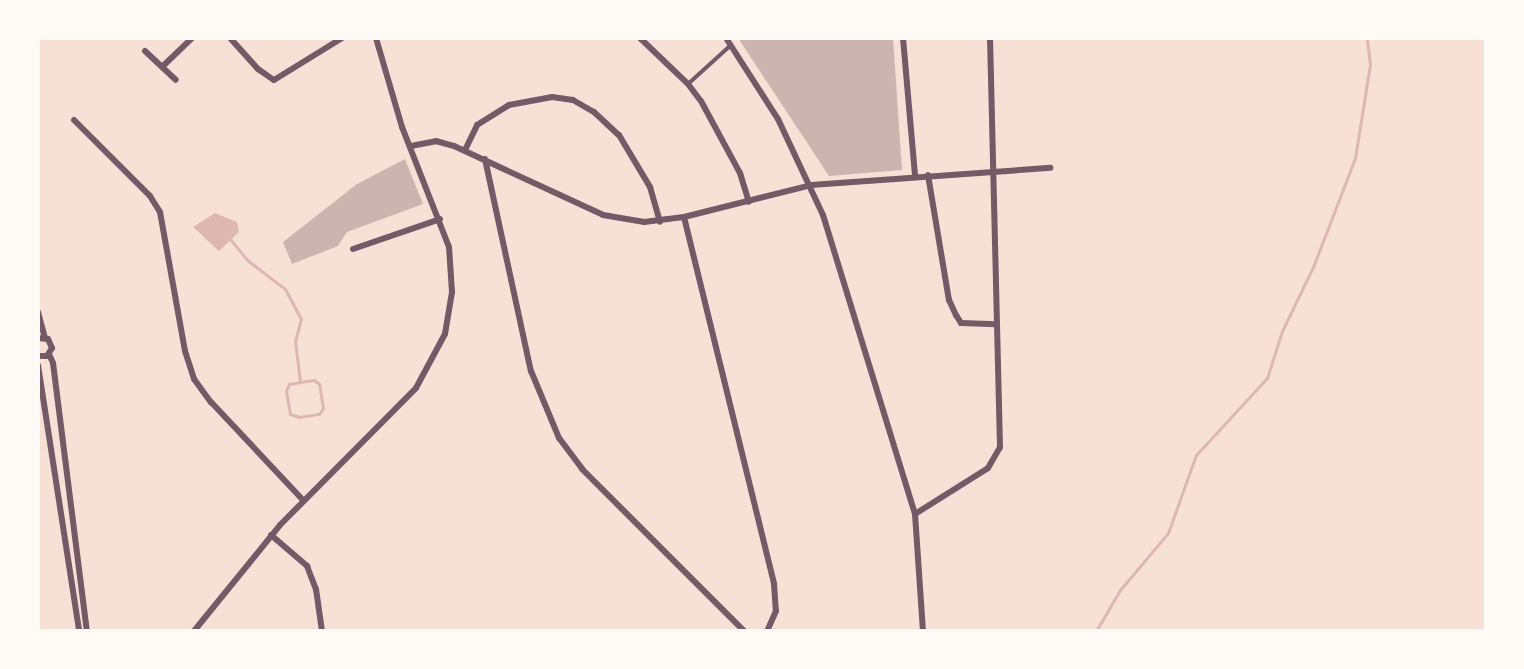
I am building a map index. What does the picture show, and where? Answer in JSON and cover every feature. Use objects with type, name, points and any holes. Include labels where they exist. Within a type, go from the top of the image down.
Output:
[{"type":"street","points":[[162,67],[192,38]]},
{"type":"street","points":[[230,38],[258,69],[274,80],[342,38]]},
{"type":"street","points":[[194,631],[271,535],[416,388],[438,351],[452,292],[449,247],[411,146],[376,38]]},
{"type":"street","points":[[640,38],[688,84],[740,173],[749,202]]},
{"type":"street","points":[[726,38],[778,119],[811,185],[893,434],[915,514],[923,631]]},
{"type":"street","points":[[903,38],[915,176]]},
{"type":"street","points":[[915,514],[988,468],[1000,447],[990,38]]},
{"type":"street","points":[[688,84],[731,45]]},
{"type":"street","points":[[145,51],[176,80]]},
{"type":"street","points":[[465,150],[477,125],[509,105],[539,98],[573,100],[594,112],[619,135],[650,187],[660,222]]},
{"type":"street","points":[[74,120],[150,196],[160,212],[185,351],[194,379],[211,402],[303,500]]},
{"type":"street","points":[[411,146],[436,141],[465,150],[603,215],[635,222],[660,222],[684,217],[811,185],[1050,168]]},
{"type":"street","points":[[485,159],[531,371],[550,422],[582,469],[744,631]]},
{"type":"street","points":[[928,175],[949,300],[961,323],[997,324]]},
{"type":"street","points":[[684,217],[774,584],[776,611],[767,631]]},
{"type":"street","points":[[353,249],[440,219]]},
{"type":"street","points":[[38,312],[42,338],[52,345],[49,354],[53,363],[87,631]]},
{"type":"street","points":[[38,356],[49,354]]},
{"type":"street","points":[[38,365],[79,631]]},
{"type":"street","points":[[271,535],[307,566],[316,589],[322,631]]},
{"type":"shaded area","points":[[215,213],[237,222],[239,232],[219,251],[193,227]]},
{"type":"building","points":[[738,38],[893,38],[902,170],[829,176]]},
{"type":"building","points":[[405,159],[423,204],[347,232],[338,246],[292,264],[283,242],[357,184]]},
{"type":"waterway","points":[[1096,631],[1120,590],[1168,533],[1196,455],[1267,378],[1282,331],[1313,267],[1355,158],[1370,64],[1367,38]]},
{"type":"waterway","points":[[231,240],[247,260],[285,289],[301,319],[295,341],[300,382],[289,384],[286,391],[290,414],[299,417],[319,414],[323,408],[319,384],[314,380],[300,382]]}]
